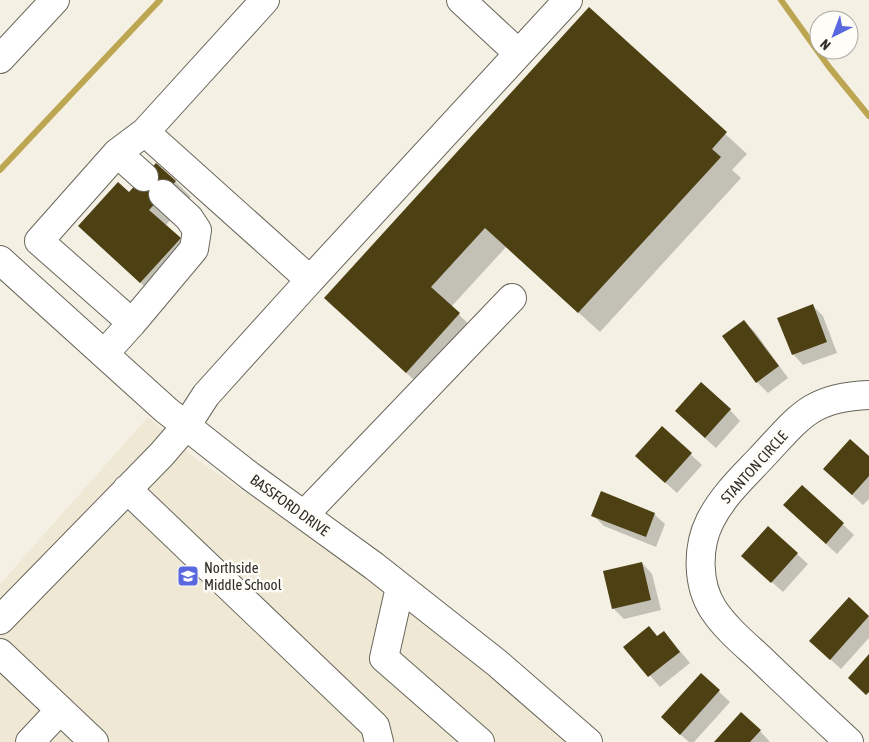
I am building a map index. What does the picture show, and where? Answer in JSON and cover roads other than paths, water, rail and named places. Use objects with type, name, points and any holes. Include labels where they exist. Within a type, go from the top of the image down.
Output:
[{"type":"street","points":[[0,59],[55,0]]},
{"type":"street","points":[[132,323],[39,241],[117,153],[145,132],[265,0]]},
{"type":"street","points":[[461,0],[518,53]]},
{"type":"street","points":[[0,620],[128,489],[186,426],[206,396],[310,280],[568,0]]},
{"type":"street","points":[[145,132],[310,280]]},
{"type":"street","points":[[104,354],[194,249],[197,230],[189,218],[117,153]]},
{"type":"street","name":"BASSFORD DRIVE","points":[[0,260],[186,426],[400,587],[497,663],[588,742]]},
{"type":"street","points":[[304,515],[512,298]]},
{"type":"street","name":"STANTON CIRCLE","points":[[849,742],[734,634],[712,608],[702,579],[700,552],[709,523],[723,498],[801,415],[817,404],[844,396],[869,395]]},
{"type":"street","points":[[128,489],[375,726],[379,742]]},
{"type":"street","points":[[400,587],[384,658],[480,742]]},
{"type":"street","points":[[0,653],[94,742]]},
{"type":"street","points":[[30,742],[60,710]]},
{"type":"waterway","points":[[0,170],[160,0]]},
{"type":"waterway","points":[[781,0],[829,67],[869,116]]},
{"type":"place","name":"Northside Middle School","points":[[188,576]]}]
